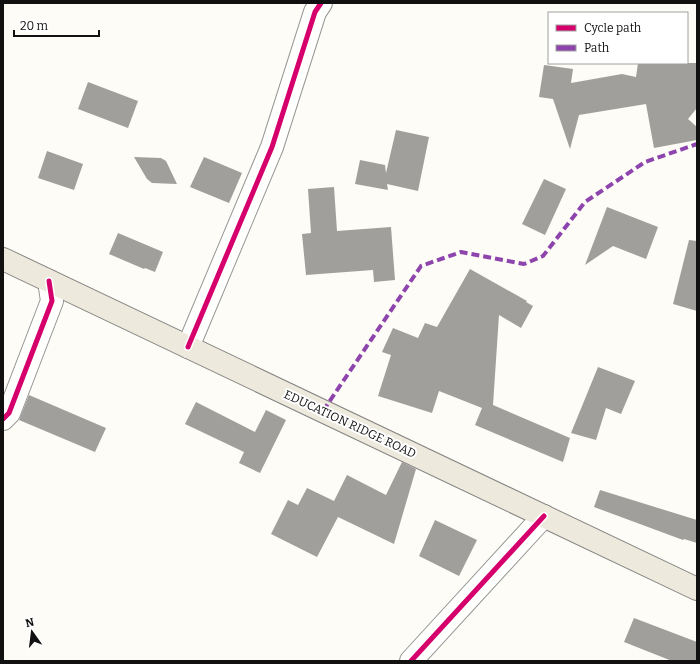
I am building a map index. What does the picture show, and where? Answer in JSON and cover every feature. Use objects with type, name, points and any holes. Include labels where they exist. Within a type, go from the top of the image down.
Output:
[{"type":"main road","name":"EDUCATION RIDGE ROAD","points":[[3,259],[697,589]]},
{"type":"street","points":[[188,347],[272,147],[315,12],[321,3]]},
{"type":"street","points":[[3,418],[9,413],[52,301],[48,281]]},
{"type":"street","points":[[410,661],[544,516]]},
{"type":"building","points":[[697,63],[697,108],[688,119],[697,127],[697,140],[654,148],[646,104],[579,115],[570,149],[553,99],[539,97],[544,65],[573,69],[571,83],[622,74],[636,77],[638,64]]},
{"type":"building","points":[[88,82],[138,101],[128,128],[78,109]]},
{"type":"building","points":[[396,130],[429,137],[418,191],[387,184],[388,190],[355,184],[360,160],[385,165],[386,173]]},
{"type":"building","points":[[47,151],[83,164],[74,190],[38,178]]},
{"type":"building","points":[[134,157],[161,158],[166,161],[177,184],[152,183],[147,179]]},
{"type":"building","points":[[204,157],[242,173],[229,203],[190,187]]},
{"type":"building","points":[[544,179],[566,189],[545,235],[522,224]]},
{"type":"building","points":[[334,187],[337,231],[391,227],[395,280],[374,282],[373,270],[306,275],[302,234],[311,233],[308,189]]},
{"type":"building","points":[[607,207],[658,227],[646,259],[613,246],[585,265]]},
{"type":"building","points":[[118,233],[163,252],[155,272],[145,268],[144,269],[109,254]]},
{"type":"building","points":[[689,240],[697,241],[697,311],[673,304]]},
{"type":"building","points":[[470,269],[527,301],[526,302],[533,306],[521,328],[499,315],[493,405],[570,438],[563,462],[475,425],[482,408],[439,391],[432,413],[378,396],[391,355],[382,352],[393,328],[418,338],[425,323],[437,327]]},
{"type":"building","points":[[598,367],[635,381],[621,414],[606,408],[596,440],[571,433]]},
{"type":"building","points":[[29,395],[106,428],[95,452],[19,420]]},
{"type":"building","points":[[196,402],[255,432],[266,410],[286,420],[260,473],[239,463],[244,452],[185,424]]},
{"type":"building","points":[[402,462],[416,469],[394,544],[338,517],[317,557],[271,534],[288,500],[298,505],[307,488],[334,501],[347,475],[386,495]]},
{"type":"building","points":[[600,490],[697,520],[697,543],[683,540],[594,507]]},
{"type":"building","points":[[435,520],[477,540],[459,576],[419,556]]},
{"type":"building","points":[[634,618],[697,642],[697,661],[672,661],[624,642]]},
{"type":"marked path","points":[[323,411],[421,266],[461,252],[524,264],[543,256],[585,202],[645,162],[697,144]]},
{"type":"cycle path","points":[[188,347],[272,147],[315,12],[321,3]]},
{"type":"cycle path","points":[[3,419],[9,413],[52,301],[49,281]]},
{"type":"cycle path","points":[[411,661],[544,516]]}]
